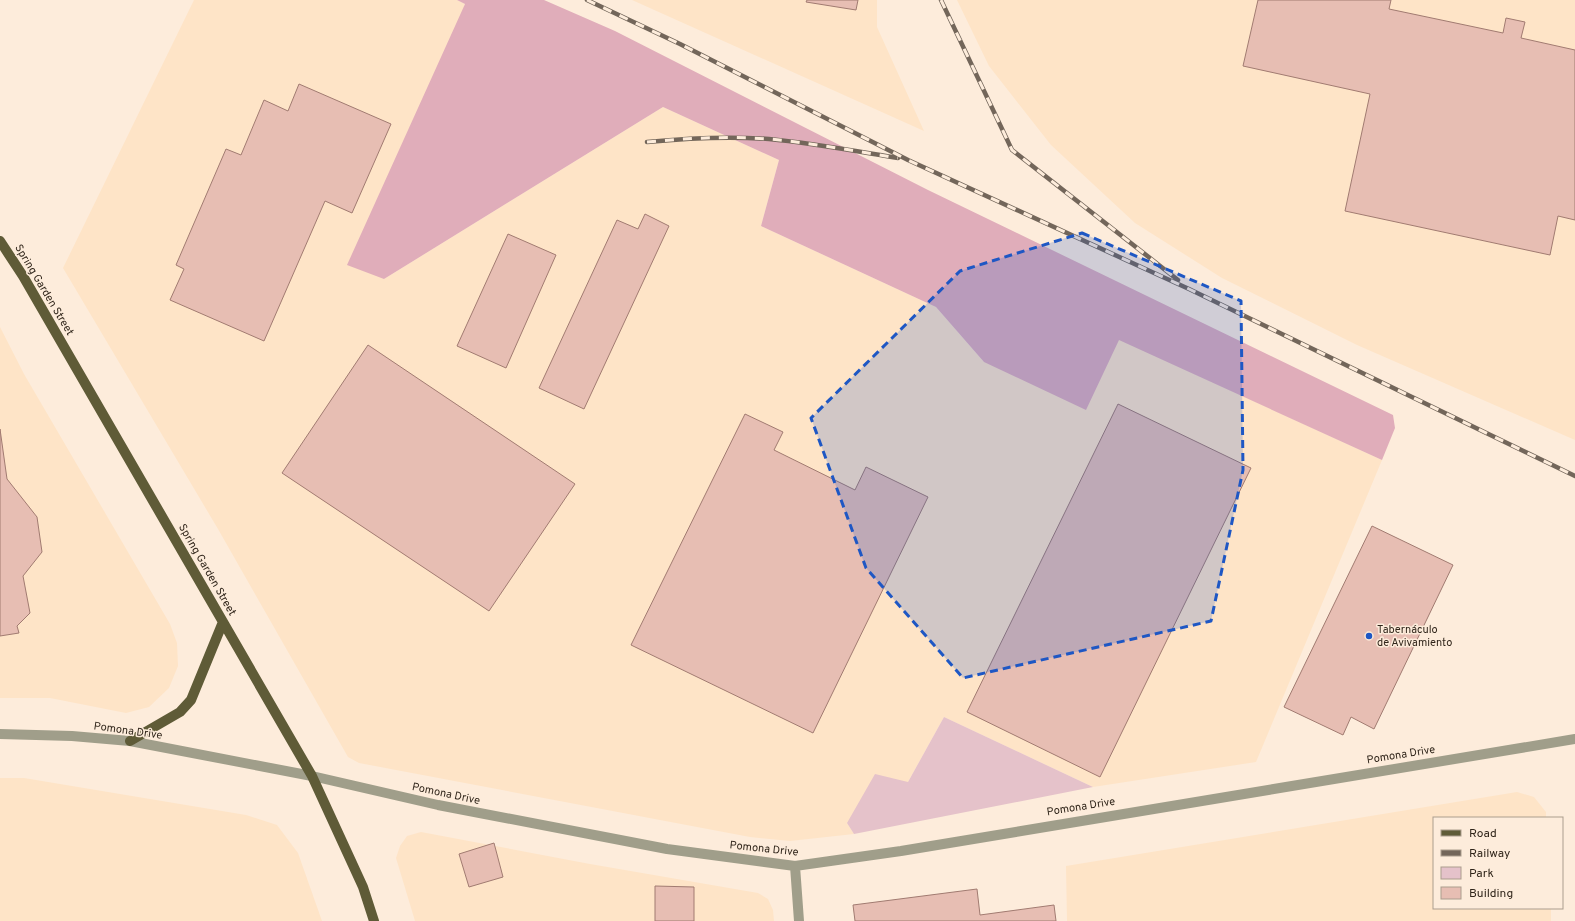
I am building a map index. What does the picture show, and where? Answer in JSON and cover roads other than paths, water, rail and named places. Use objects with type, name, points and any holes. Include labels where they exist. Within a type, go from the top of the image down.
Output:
[{"type":"main road","name":"Spring Garden Street","points":[[0,241],[23,276],[312,776],[363,887],[374,921]]},
{"type":"main road","points":[[130,741],[180,712],[191,700],[223,622]]},
{"type":"street","name":"Pomona Drive","points":[[0,734],[72,736],[130,741],[312,776],[438,805],[666,849],[795,866],[901,851],[1575,739]]},
{"type":"street","points":[[795,866],[799,921]]},
{"type":"railway","points":[[587,0],[680,44],[908,160],[1189,289],[1575,476]]},
{"type":"railway","points":[[941,0],[1012,150],[1178,280]]},
{"type":"railway","points":[[647,142],[708,138],[769,139],[898,158]]},
{"type":"place","name":"Tabernáculo de Avivamiento","points":[[1369,636]]}]
